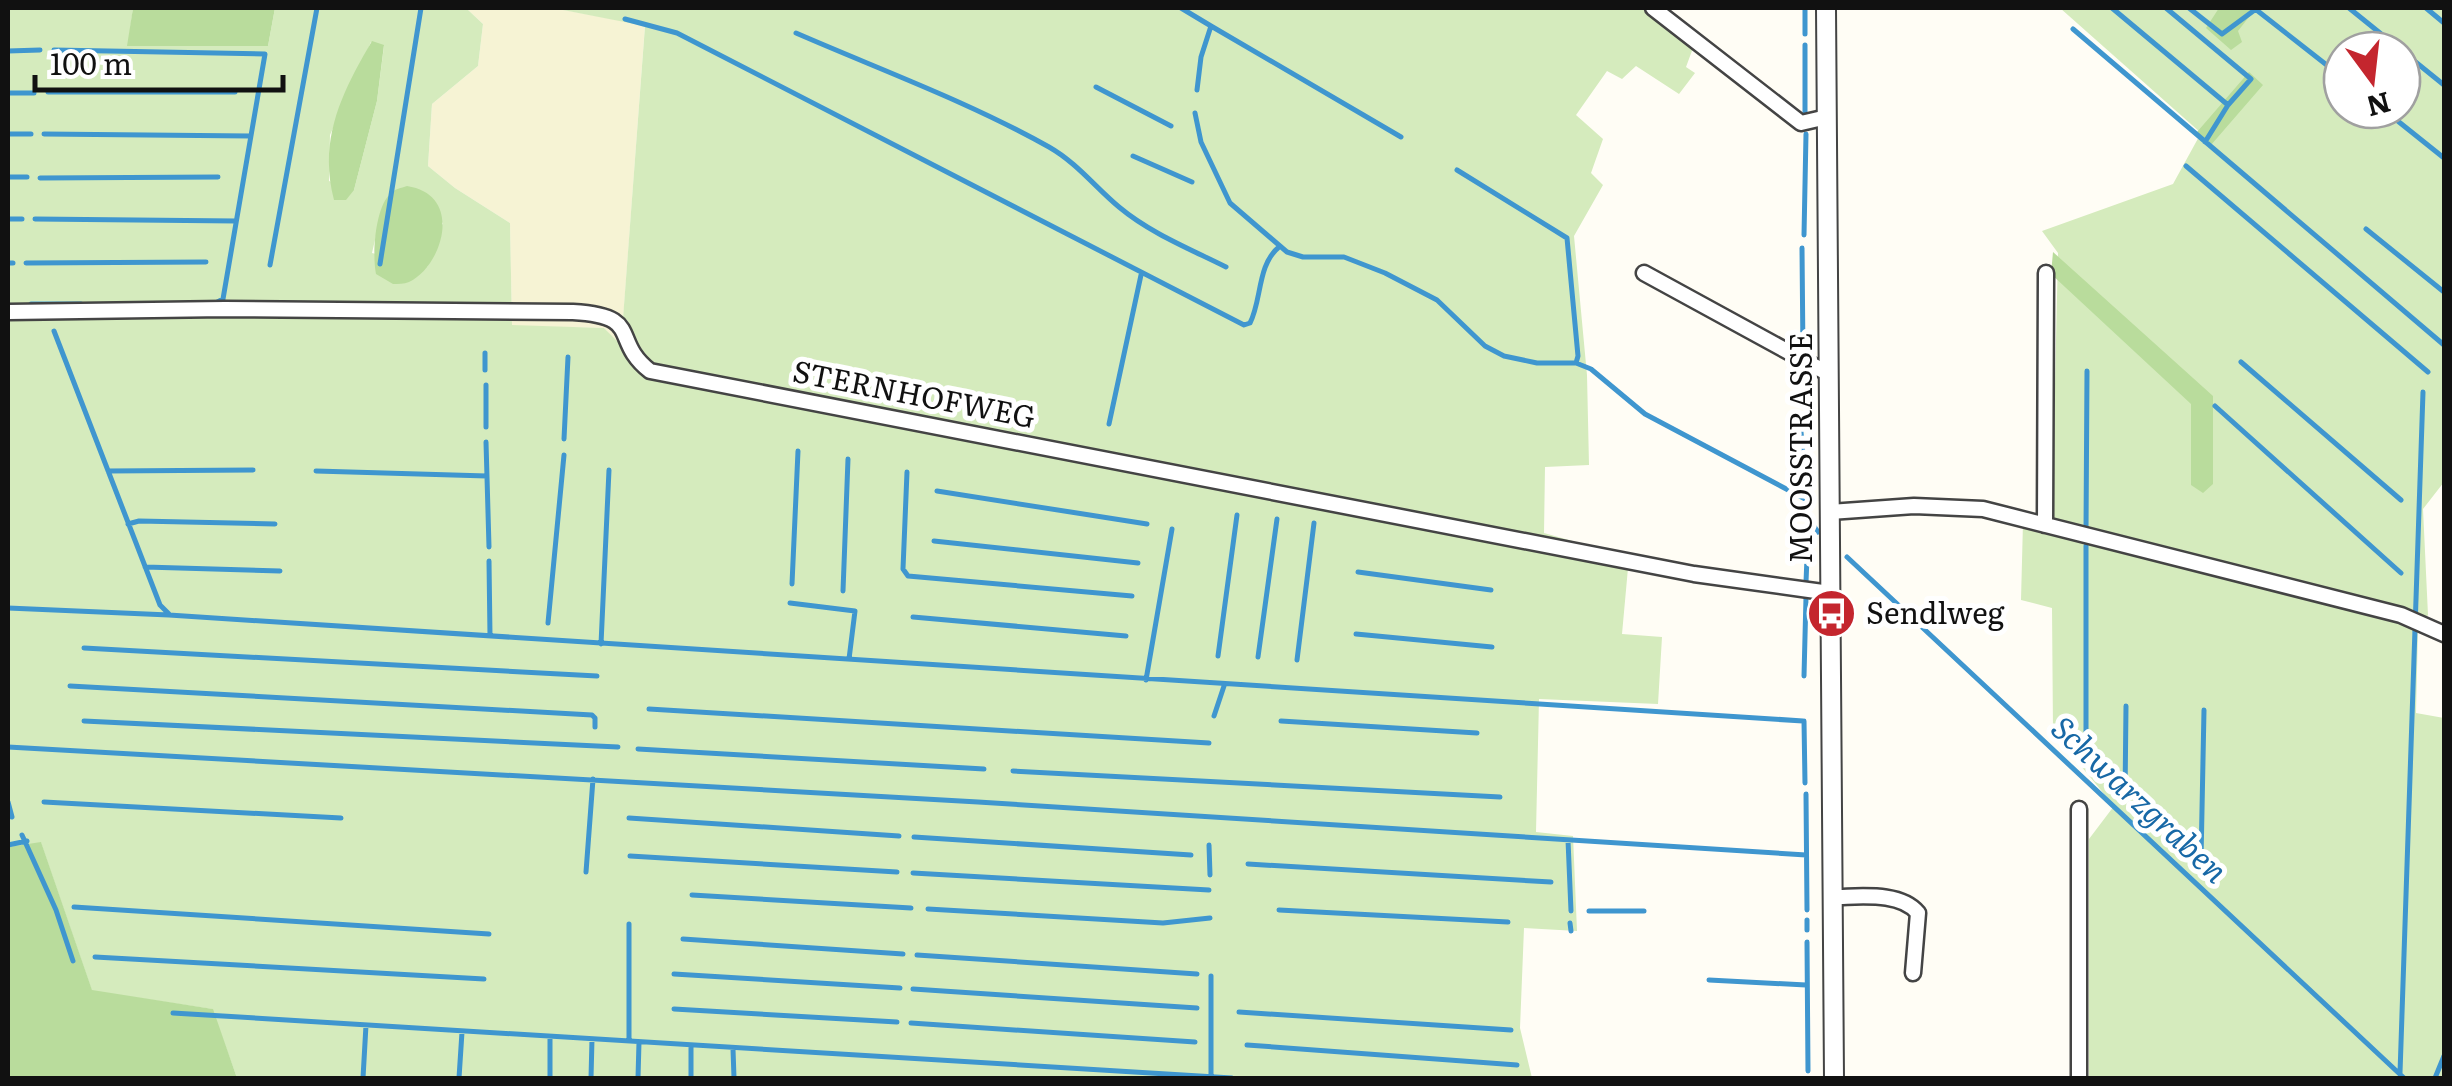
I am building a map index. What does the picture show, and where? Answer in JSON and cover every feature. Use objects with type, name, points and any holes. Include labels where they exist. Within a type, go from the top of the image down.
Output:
[{"type":"street","points":[[1654,8],[1801,123],[1827,117]]},
{"type":"street","name":"MOOSSTRASSE","points":[[1826,8],[1834,1078]]},
{"type":"street","points":[[2044,524],[2046,272]]},
{"type":"street","points":[[1644,273],[1829,374]]},
{"type":"street","name":"STERNHOFWEG","points":[[8,312],[225,309],[573,312],[609,316],[621,324],[636,360],[660,374],[1694,574],[1830,593]]},
{"type":"street","points":[[1830,512],[1914,506],[1966,508],[2044,524],[2401,615],[2444,634]]},
{"type":"street","points":[[2079,809],[2079,1078]]},
{"type":"street","points":[[1834,897],[1910,903],[1918,912],[1913,973]]},
{"type":"shaded area","points":[[466,8],[564,8],[645,25],[621,347],[604,328],[512,326],[510,223],[428,166],[432,104],[478,66],[483,24]]},
{"type":"green space","points":[[8,8],[133,8],[128,46],[268,46],[275,8],[466,8],[483,24],[478,66],[432,104],[428,166],[510,223],[512,325],[604,328],[621,345],[645,26],[564,8],[1645,8],[1693,48],[1686,67],[1695,73],[1679,94],[1636,66],[1622,79],[1607,71],[1576,115],[1603,139],[1591,173],[1603,185],[1574,236],[1587,375],[1589,465],[1545,467],[1544,533],[1629,557],[1622,634],[1662,637],[1658,704],[1539,699],[1536,832],[1573,836],[1577,931],[1524,928],[1520,1028],[1532,1078],[237,1078],[212,1009],[92,991],[41,843],[8,847]],"holes":[[[371,42],[384,46],[377,101],[354,190],[329,181],[330,135]],[[390,193],[443,223],[427,267],[372,253],[382,209]]]},
{"type":"green space","points":[[133,8],[275,8],[268,46],[127,46]]},
{"type":"green space","points":[[2060,8],[2444,8],[2444,482],[2423,509],[2428,615],[2418,629],[2416,713],[2444,718],[2444,1078],[2089,1078],[2089,839],[2114,806],[2053,732],[2052,608],[2021,600],[2023,522],[2049,534],[2052,517],[2058,253],[2042,231],[2173,184],[2201,133]]},
{"type":"green space","points":[[2219,8],[2256,8],[2238,31],[2242,42],[2231,50],[2206,28]]},
{"type":"green space","points":[[372,41],[384,45],[377,101],[354,190],[346,200],[334,200],[331,137],[351,79]]},
{"type":"green space","points":[[2249,72],[2263,85],[2211,145],[2197,132]]},
{"type":"green space","points":[[407,186],[425,192],[436,203],[442,216],[442,232],[431,262],[421,274],[409,282],[393,284],[376,274],[376,231],[386,200],[394,190]]},
{"type":"green space","points":[[2053,252],[2213,396],[2213,484],[2203,493],[2191,485],[2191,404],[2051,274]]},
{"type":"green space","points":[[41,842],[92,990],[213,1009],[237,1078],[8,1078],[8,847]]},
{"type":"waterway","points":[[270,265],[317,8]]},
{"type":"waterway","points":[[380,264],[421,8]]},
{"type":"waterway","name":"Schwarzgraben","points":[[1181,8],[1211,26],[1201,57],[1197,90]]},
{"type":"waterway","points":[[1805,8],[1805,34]]},
{"type":"waterway","points":[[2112,8],[2228,105],[2205,142]]},
{"type":"waterway","points":[[2166,8],[2251,79],[2228,105]]},
{"type":"waterway","points":[[2189,8],[2222,34],[2256,9]]},
{"type":"waterway","points":[[2254,8],[2322,61]]},
{"type":"waterway","points":[[2349,8],[2376,30]]},
{"type":"waterway","points":[[2426,8],[2444,23]]},
{"type":"waterway","points":[[625,19],[677,33],[1244,325],[1250,323],[1263,273],[1279,247]]},
{"type":"waterway","points":[[1211,26],[1401,137]]},
{"type":"waterway","points":[[2073,29],[2444,345]]},
{"type":"waterway","points":[[796,33],[956,101],[1049,147],[1144,225],[1226,267]]},
{"type":"waterway","points":[[1805,45],[1805,117]]},
{"type":"waterway","points":[[8,51],[40,50]]},
{"type":"waterway","points":[[54,50],[265,54],[223,299],[212,305]]},
{"type":"waterway","points":[[2422,67],[2444,85]]},
{"type":"waterway","points":[[1096,87],[1171,126]]},
{"type":"waterway","points":[[48,92],[235,92]]},
{"type":"waterway","points":[[8,93],[34,93]]},
{"type":"waterway","name":"Schwarzgraben","points":[[1195,113],[1201,142],[1230,203],[1287,252],[1303,257],[1344,257],[1385,273],[1437,300],[1485,346],[1504,356],[1537,363],[1576,363],[1591,369],[1645,414],[1807,500],[1808,518],[1818,532]]},
{"type":"waterway","points":[[2409,130],[2444,158]]},
{"type":"waterway","points":[[8,134],[31,134]]},
{"type":"waterway","points":[[44,134],[250,136]]},
{"type":"waterway","points":[[1804,235],[1806,134]]},
{"type":"waterway","points":[[1133,156],[1192,182]]},
{"type":"waterway","points":[[2186,166],[2428,372]]},
{"type":"waterway","points":[[1457,170],[1567,238],[1576,363]]},
{"type":"waterway","points":[[8,177],[27,177]]},
{"type":"waterway","points":[[40,178],[218,177]]},
{"type":"waterway","points":[[8,219],[22,219]]},
{"type":"waterway","points":[[35,219],[236,221]]},
{"type":"waterway","points":[[2366,229],[2444,292]]},
{"type":"waterway","points":[[1802,248],[1803,355]]},
{"type":"waterway","points":[[26,263],[206,262]]},
{"type":"waterway","points":[[8,263],[13,263]]},
{"type":"waterway","points":[[1109,424],[1141,275]]},
{"type":"waterway","points":[[31,304],[81,304]]},
{"type":"waterway","points":[[54,331],[160,605],[169,614]]},
{"type":"waterway","points":[[485,353],[485,370]]},
{"type":"waterway","points":[[564,439],[568,357]]},
{"type":"waterway","points":[[2241,362],[2401,500]]},
{"type":"waterway","points":[[2086,531],[2087,371]]},
{"type":"waterway","points":[[1803,373],[1804,403]]},
{"type":"waterway","points":[[486,385],[486,427]]},
{"type":"waterway","name":"Schwarzgraben","points":[[2400,1073],[2423,392]]},
{"type":"waterway","points":[[2215,406],[2401,573]]},
{"type":"waterway","points":[[1803,417],[1807,499]]},
{"type":"waterway","points":[[486,442],[489,547]]},
{"type":"waterway","points":[[792,584],[798,451]]},
{"type":"waterway","points":[[548,623],[564,455]]},
{"type":"waterway","points":[[843,591],[848,459]]},
{"type":"waterway","points":[[108,471],[253,470]]},
{"type":"waterway","points":[[601,644],[609,470]]},
{"type":"waterway","points":[[316,471],[487,476]]},
{"type":"waterway","points":[[907,472],[903,569],[908,576],[1132,596]]},
{"type":"waterway","points":[[937,491],[1147,524]]},
{"type":"waterway","points":[[1218,656],[1237,515]]},
{"type":"waterway","points":[[1258,657],[1277,519]]},
{"type":"waterway","points":[[1297,660],[1314,523]]},
{"type":"waterway","points":[[128,524],[275,524]]},
{"type":"waterway","points":[[1806,582],[1811,526]]},
{"type":"waterway","points":[[1146,680],[1172,529]]},
{"type":"waterway","points":[[934,541],[1138,563]]},
{"type":"waterway","points":[[2086,546],[2086,755]]},
{"type":"waterway","name":"Schwarzgraben","points":[[1847,557],[2404,1078]]},
{"type":"waterway","points":[[489,561],[490,636]]},
{"type":"waterway","points":[[145,567],[280,571]]},
{"type":"waterway","points":[[1358,572],[1491,590]]},
{"type":"waterway","points":[[1804,676],[1806,597]]},
{"type":"waterway","points":[[790,603],[855,611],[849,659]]},
{"type":"waterway","points":[[8,608],[169,615],[1803,721]]},
{"type":"waterway","points":[[913,617],[1126,636]]},
{"type":"waterway","points":[[1356,634],[1492,647]]},
{"type":"waterway","points":[[84,648],[597,676]]},
{"type":"waterway","points":[[70,686],[592,715],[595,727]]},
{"type":"waterway","points":[[1214,716],[1224,686]]},
{"type":"waterway","points":[[2125,797],[2126,706]]},
{"type":"waterway","points":[[649,709],[1209,743]]},
{"type":"waterway","points":[[2201,860],[2204,710]]},
{"type":"waterway","points":[[84,721],[618,747]]},
{"type":"waterway","points":[[1281,721],[1477,733]]},
{"type":"waterway","points":[[1804,721],[1805,783]]},
{"type":"waterway","points":[[8,747],[978,802],[1806,855]]},
{"type":"waterway","points":[[638,749],[984,769]]},
{"type":"waterway","points":[[1013,771],[1500,797]]},
{"type":"waterway","points":[[586,872],[593,779]]},
{"type":"waterway","points":[[1806,794],[1807,910]]},
{"type":"waterway","points":[[8,802],[12,817]]},
{"type":"waterway","points":[[44,802],[341,818]]},
{"type":"waterway","points":[[629,818],[899,836]]},
{"type":"waterway","points":[[22,835],[56,910],[73,961]]},
{"type":"waterway","points":[[914,837],[1191,855]]},
{"type":"waterway","points":[[1568,840],[1571,911]]},
{"type":"waterway","points":[[8,845],[27,841]]},
{"type":"waterway","points":[[1209,845],[1210,875]]},
{"type":"waterway","points":[[630,856],[897,872]]},
{"type":"waterway","points":[[1248,864],[1551,882]]},
{"type":"waterway","points":[[913,873],[1209,890]]},
{"type":"waterway","points":[[692,895],[911,908]]},
{"type":"waterway","points":[[74,907],[489,934]]},
{"type":"waterway","points":[[928,909],[1163,923],[1210,918]]},
{"type":"waterway","points":[[1279,910],[1508,922]]},
{"type":"waterway","points":[[1589,911],[1644,911]]},
{"type":"waterway","points":[[1807,920],[1807,930]]},
{"type":"waterway","points":[[1570,923],[1571,931]]},
{"type":"waterway","points":[[629,924],[629,1041]]},
{"type":"waterway","points":[[683,939],[903,954]]},
{"type":"waterway","points":[[1807,942],[1808,1071]]},
{"type":"waterway","points":[[917,955],[1197,974]]},
{"type":"waterway","points":[[95,957],[484,979]]},
{"type":"waterway","points":[[674,974],[900,988]]},
{"type":"waterway","points":[[1211,976],[1211,1077]]},
{"type":"waterway","points":[[1709,980],[1806,985]]},
{"type":"waterway","points":[[913,989],[1197,1008]]},
{"type":"waterway","points":[[674,1009],[897,1022]]},
{"type":"waterway","points":[[1239,1012],[1511,1030]]},
{"type":"waterway","points":[[173,1013],[1232,1078]]},
{"type":"waterway","points":[[911,1023],[1195,1042]]},
{"type":"waterway","points":[[363,1078],[366,1025]]},
{"type":"waterway","points":[[459,1078],[462,1032]]},
{"type":"waterway","points":[[550,1037],[550,1078]]},
{"type":"waterway","points":[[591,1078],[592,1039]]},
{"type":"waterway","points":[[638,1078],[639,1042]]},
{"type":"waterway","points":[[1247,1045],[1517,1065]]},
{"type":"waterway","points":[[691,1047],[691,1078]]},
{"type":"waterway","points":[[733,1049],[734,1078]]},
{"type":"waterway","points":[[2435,1078],[2444,1056]]},
{"type":"place","name":"Sendlweg","points":[[1831,614]]}]
